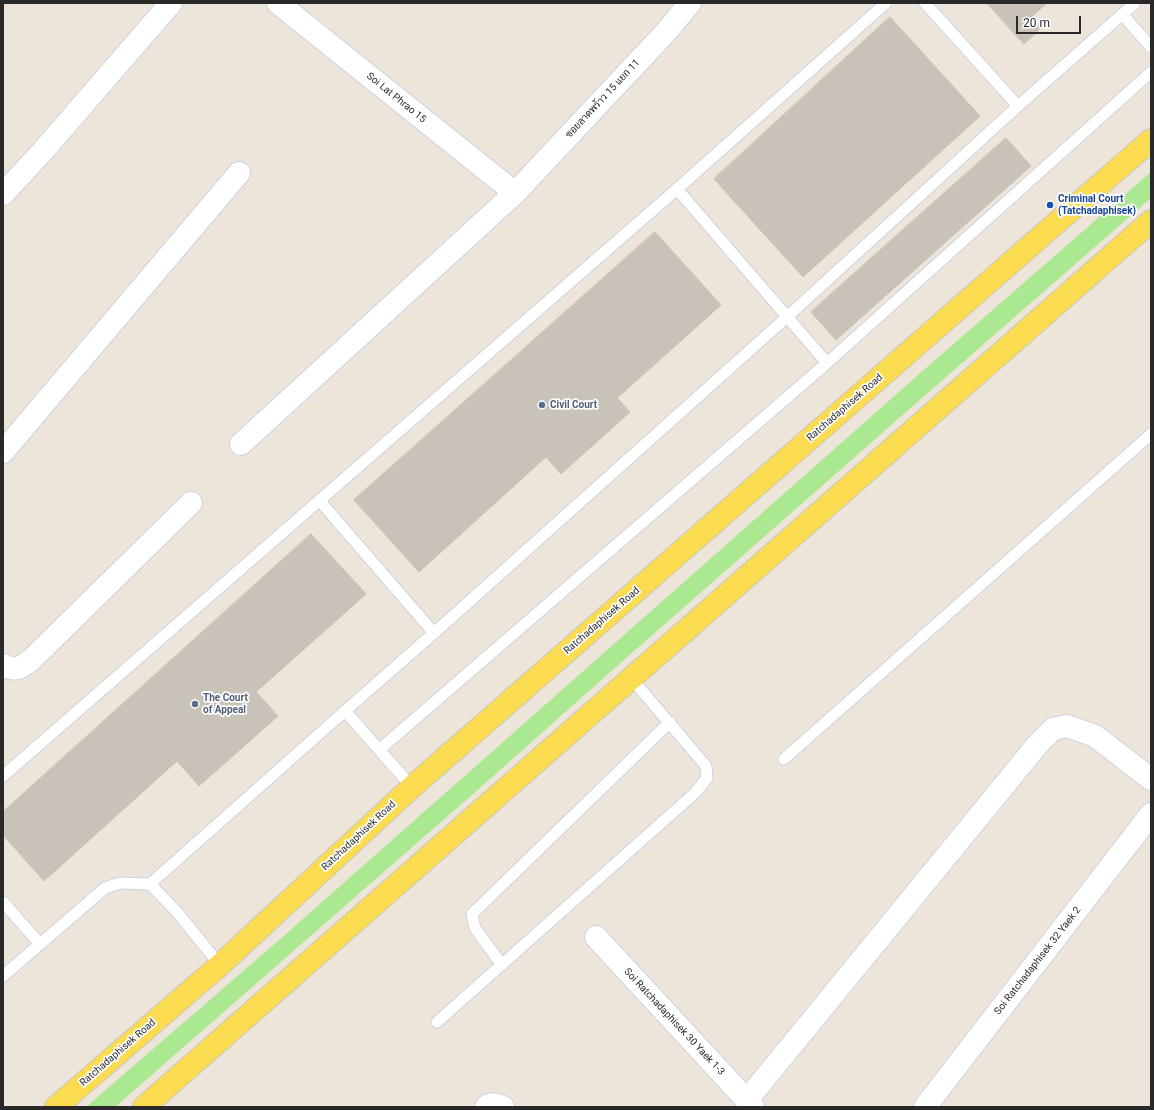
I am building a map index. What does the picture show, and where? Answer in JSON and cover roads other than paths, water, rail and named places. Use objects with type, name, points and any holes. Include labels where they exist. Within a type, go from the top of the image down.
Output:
[{"type":"main road","name":"Ratchadaphisek Road","points":[[56,1107],[220,965],[412,787],[1151,140]]},
{"type":"main road","points":[[144,1107],[1151,221]]},
{"type":"street","points":[[3,194],[42,152],[171,3]]},
{"type":"street","name":"Soi Lat Phrao 15","points":[[278,3],[515,193]]},
{"type":"street","name":"ซอยลาดพร้าว 15 แยก 11","points":[[241,444],[515,193],[666,32],[690,3]]},
{"type":"street","points":[[3,452],[239,173]]},
{"type":"street","points":[[3,665],[11,669],[19,668],[31,660],[191,503]]},
{"type":"street","points":[[750,1104],[1038,744],[1053,729],[1067,726],[1095,736],[1151,779]]},
{"type":"street","name":"Soi Ratchadaphisek 32 Yaek 2","points":[[925,1107],[1151,814]]},
{"type":"street","name":"Soi Ratchadaphisek 30 Yaek 1-3","points":[[596,937],[750,1104]]},
{"type":"street","points":[[486,1107],[488,1105],[498,1104],[503,1107]]},
{"type":"lane","points":[[3,776],[677,189],[886,3]]},
{"type":"lane","points":[[925,3],[1018,106]]},
{"type":"lane","points":[[3,976],[105,888],[120,883],[150,884],[434,633],[787,317],[1018,106],[1136,3]]},
{"type":"lane","points":[[1122,14],[1151,47]]},
{"type":"lane","points":[[379,750],[827,363],[1151,72]]},
{"type":"lane","points":[[677,189],[827,363]]},
{"type":"lane","points":[[784,760],[1151,434]]},
{"type":"lane","points":[[319,500],[434,633]]},
{"type":"lane","points":[[437,1022],[695,793],[707,778],[706,766],[631,678]]},
{"type":"lane","points":[[344,711],[412,787]]},
{"type":"lane","points":[[502,965],[475,928],[472,914],[670,722]]},
{"type":"lane","points":[[150,884],[176,911],[220,965]]},
{"type":"lane","points":[[3,902],[40,944]]},
{"type":"place","name":"Criminal Court (Tatchadaphisek)","points":[[1050,205]]},
{"type":"place","name":"Civil Court","points":[[542,405]]},
{"type":"place","name":"The Court of Appeal","points":[[195,704]]}]
